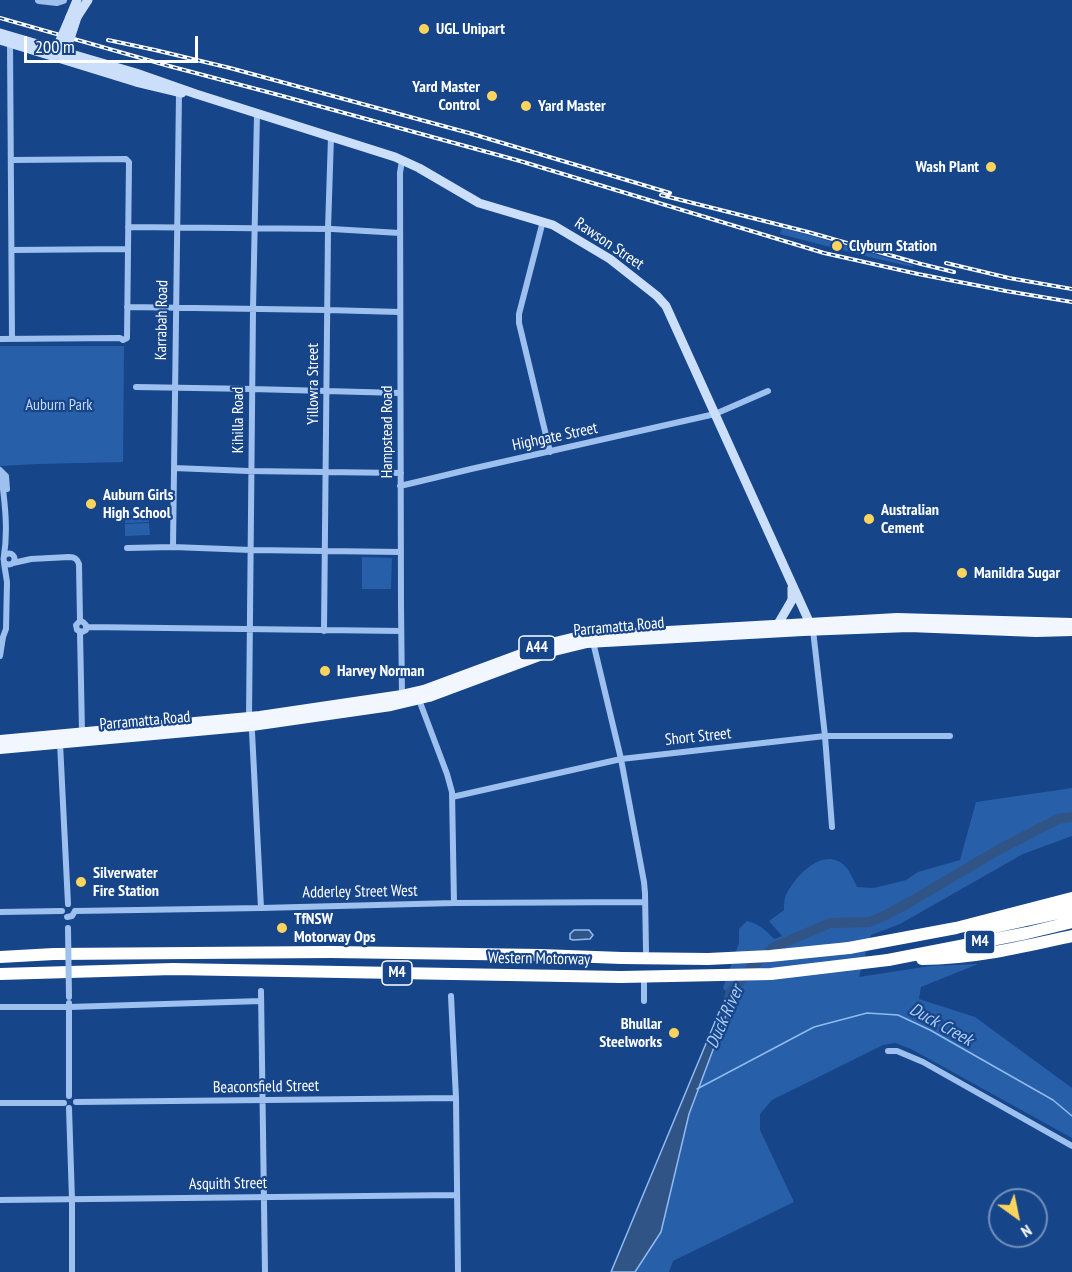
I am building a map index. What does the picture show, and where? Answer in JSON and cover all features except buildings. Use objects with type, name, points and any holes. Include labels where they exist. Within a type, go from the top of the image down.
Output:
[{"type":"highway","name":"Parramatta Road","points":[[0,749],[60,739],[250,721],[403,699],[550,652],[593,642],[897,618],[1072,623]]},
{"type":"highway","name":"Parramatta Road","points":[[418,696],[551,643],[580,636],[778,624],[1072,632]]},
{"type":"highway","name":"Parramatta Road","points":[[0,740],[60,739],[82,732],[250,721]]},
{"type":"highway","name":"Western Motorway","points":[[902,941],[1072,898]]},
{"type":"highway","name":"Western Motorway","points":[[0,957],[54,954],[331,952],[708,959],[770,956],[902,941],[1020,922],[1072,910]]},
{"type":"highway","name":"Western Motorway","points":[[0,974],[173,969],[621,976],[771,974],[888,960],[1072,922]]},
{"type":"highway","name":"M4","points":[[888,960],[963,957],[1072,936]]},
{"type":"highway","name":"M4","points":[[0,950],[54,954]]},
{"type":"main road","points":[[60,52],[78,0]]},
{"type":"main road","points":[[73,17],[88,0]]},
{"type":"main road","name":"Rawson Street","points":[[0,33],[136,73],[402,159],[479,203],[553,225],[610,259],[662,301],[671,316],[812,626]]},
{"type":"main road","name":"Rawson Street","points":[[0,40],[60,52],[155,88],[196,94]]},
{"type":"main road","points":[[778,624],[792,600],[792,585]]},
{"type":"street","points":[[39,0],[60,1],[73,17]]},
{"type":"street","points":[[10,43],[12,339]]},
{"type":"street","name":"Karrabah Road","points":[[173,547],[180,93]]},
{"type":"street","name":"Kihilla Road","points":[[257,113],[249,630],[250,721],[261,908]]},
{"type":"street","name":"Yillowra Street","points":[[324,631],[331,137]]},
{"type":"street","points":[[0,339],[120,338],[123,340],[127,338],[129,162],[126,159],[11,160]]},
{"type":"street","name":"Hampstead Road","points":[[402,159],[400,173],[400,486],[403,699]]},
{"type":"street","points":[[543,221],[519,314],[519,323],[550,452]]},
{"type":"street","points":[[128,227],[400,232]]},
{"type":"street","points":[[12,250],[128,249]]},
{"type":"street","points":[[127,307],[400,312]]},
{"type":"street","points":[[136,387],[400,393]]},
{"type":"street","name":"Highgate Street","points":[[400,486],[715,414],[768,392]]},
{"type":"street","points":[[174,468],[401,473]]},
{"type":"street","points":[[0,470],[5,473],[7,479],[5,508]]},
{"type":"street","points":[[0,476],[9,559],[6,629],[0,656]]},
{"type":"street","points":[[127,548],[401,552]]},
{"type":"street","points":[[9,559],[73,557],[79,564],[80,621],[76,626],[80,632],[82,732]]},
{"type":"street","points":[[80,621],[84,622],[87,627]]},
{"type":"street","points":[[80,632],[85,631],[87,627],[112,626],[401,631]]},
{"type":"street","points":[[812,626],[825,736],[832,827]]},
{"type":"street","points":[[593,642],[621,759],[644,882],[646,951]]},
{"type":"street","points":[[418,696],[451,786],[454,903]]},
{"type":"street","name":"Short Street","points":[[452,797],[621,759],[825,736],[950,736]]},
{"type":"street","points":[[60,739],[68,904]]},
{"type":"street","name":"Adderley Street West","points":[[75,911],[454,903],[645,902]]},
{"type":"street","points":[[0,912],[72,916],[75,911],[73,906],[68,904]]},
{"type":"street","points":[[68,904],[63,907],[68,928],[69,997],[69,1096],[65,1099],[72,1200],[72,1272]]},
{"type":"street","points":[[644,983],[644,1001]]},
{"type":"street","points":[[261,991],[265,1272]]},
{"type":"street","points":[[451,996],[456,1098],[458,1272]]},
{"type":"street","points":[[0,1007],[261,1001]]},
{"type":"street","points":[[888,1051],[897,1050],[923,1062],[1072,1146]]},
{"type":"street","points":[[0,1103],[74,1107],[76,1102],[74,1097],[69,1096]]},
{"type":"street","name":"Beaconsfield Street","points":[[76,1102],[456,1098]]},
{"type":"street","name":"Asquith Street","points":[[0,1200],[457,1195]]},
{"type":"green space","points":[[782,228],[913,265],[913,267],[780,234]]},
{"type":"green space","name":"Auburn Park","points":[[0,346],[124,346],[123,462],[0,466]]},
{"type":"green space","points":[[149,510],[149,522],[125,523],[124,511]]},
{"type":"green space","points":[[149,523],[150,535],[125,536],[125,524]]},
{"type":"green space","points":[[362,557],[392,558],[391,589],[362,589]]},
{"type":"green space","points":[[1072,788],[1072,836],[1023,854],[900,924],[871,935],[859,977],[930,966],[978,964],[921,987],[919,999],[975,1017],[1072,1088],[1072,1138],[911,1049],[895,1043],[883,1045],[772,1100],[760,1114],[760,1130],[794,1202],[673,1261],[669,1272],[635,1272],[661,1232],[689,1114],[734,992],[727,993],[723,988],[739,943],[739,929],[747,921],[762,928],[774,939],[782,936],[769,921],[784,910],[785,897],[790,887],[803,872],[819,861],[837,860],[845,866],[857,887],[874,888],[906,880],[918,872],[960,860],[976,802]]},
{"type":"water","points":[[574,930],[589,930],[593,935],[590,939],[573,940],[570,939],[570,934]]},
{"type":"water","name":"Duck River","points":[[735,991],[689,1114],[661,1232],[635,1272],[611,1272],[727,993]]},
{"type":"waterway","name":"Duck River","points":[[726,1005],[731,992],[750,969],[774,947],[830,923],[869,922],[886,915],[998,850],[1058,819],[1072,817]]},
{"type":"waterway","name":"Duck Creek","points":[[697,1089],[814,1027],[867,1013],[898,1015],[930,1030],[1053,1100],[1072,1116]]},
{"type":"railway","points":[[0,18],[520,161],[824,253],[918,274],[1072,302]]},
{"type":"railway","points":[[108,40],[230,68],[469,133],[670,193]]},
{"type":"railway","points":[[661,195],[954,272]]},
{"type":"railway","points":[[946,263],[1009,278],[1072,289]]},
{"type":"place","name":"UGL Unipart","points":[[424,29]]},
{"type":"place","name":"Yard Master Control","points":[[492,96]]},
{"type":"place","name":"Yard Master","points":[[526,106]]},
{"type":"place","name":"Wash Plant","points":[[991,167]]},
{"type":"place","name":"Clyburn Station","points":[[837,246]]},
{"type":"place","name":"Auburn Girls High School","points":[[91,504]]},
{"type":"place","name":"Australian Cement","points":[[869,519]]},
{"type":"place","name":"Manildra Sugar","points":[[962,573]]},
{"type":"place","name":"Harvey Norman","points":[[325,671]]},
{"type":"place","name":"Silverwater Fire Station","points":[[81,882]]},
{"type":"place","name":"TfNSW Motorway Ops","points":[[282,928]]},
{"type":"place","name":"Bhullar Steelworks","points":[[674,1033]]}]
